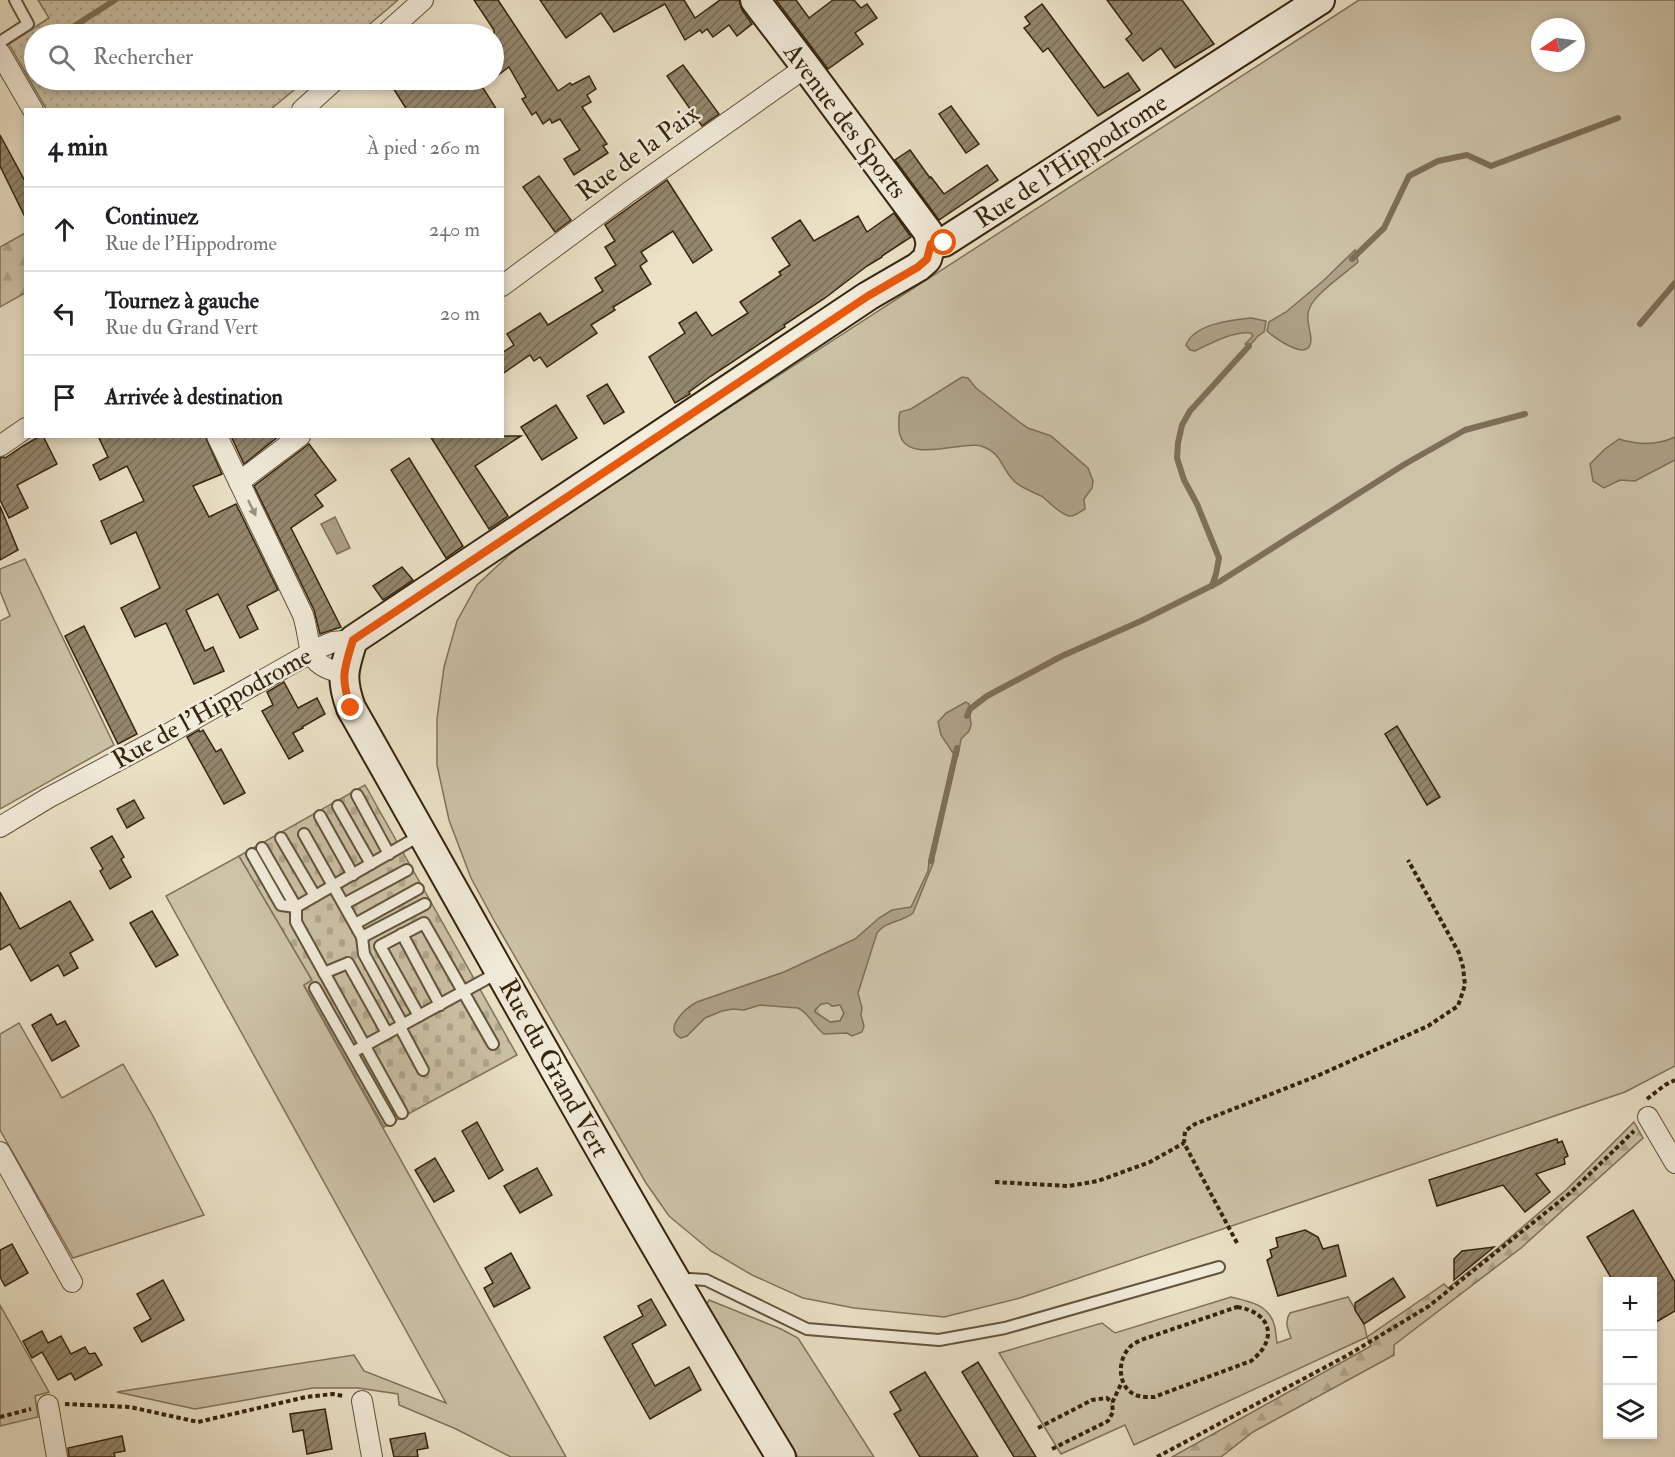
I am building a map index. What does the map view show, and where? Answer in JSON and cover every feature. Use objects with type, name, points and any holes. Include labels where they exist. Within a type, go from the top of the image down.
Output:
[{"type":"main road","name":"Avenue des Sports","points":[[754,0],[928,232],[931,244]]},
{"type":"main road","name":"Rue de l'Hippodrome","points":[[353,640],[868,296],[918,267],[927,259],[931,244],[944,243],[1320,0]]},
{"type":"main road","name":"Rue du Grand Vert","points":[[353,640],[343,672],[345,691],[351,708],[677,1284],[781,1457]]},
{"type":"street","points":[[396,24],[423,0]]},
{"type":"street","points":[[0,53],[32,108]]},
{"type":"street","name":"Rue de la Paix","points":[[504,285],[629,192],[806,67]]},
{"type":"street","points":[[304,108],[324,90]]},
{"type":"street","points":[[0,446],[24,429]]},
{"type":"street","points":[[218,438],[303,615],[311,654],[326,669],[343,672]]},
{"type":"street","points":[[239,482],[297,438]]},
{"type":"street","name":"Rue de l'Hippodrome","points":[[0,827],[48,798],[168,734],[321,647],[333,642],[353,640]]},
{"type":"street","points":[[1648,1117],[1675,1163]]},
{"type":"street","points":[[0,1152],[72,1282]]},
{"type":"street","points":[[362,1401],[372,1457]]},
{"type":"street","points":[[48,1405],[57,1457]]},
{"type":"lane","points":[[15,0],[28,24]]},
{"type":"lane","points":[[0,42],[24,27]]},
{"type":"lane","points":[[357,795],[389,854]]},
{"type":"lane","points":[[338,806],[371,864]]},
{"type":"lane","points":[[320,816],[352,875]]},
{"type":"lane","points":[[304,834],[355,924],[362,938],[364,954],[423,1070]]},
{"type":"lane","points":[[252,854],[281,906],[296,907],[422,834]]},
{"type":"lane","points":[[281,838],[315,897]]},
{"type":"lane","points":[[262,848],[296,907],[296,922],[402,1113]]},
{"type":"lane","points":[[344,904],[407,870]]},
{"type":"lane","points":[[355,924],[418,889]]},
{"type":"lane","points":[[362,938],[425,904]]},
{"type":"lane","points":[[419,1016],[380,946],[424,923],[493,1044]]},
{"type":"lane","points":[[402,934],[440,1005]]},
{"type":"lane","points":[[324,973],[364,954]]},
{"type":"lane","points":[[348,963],[387,1033]]},
{"type":"lane","points":[[353,1052],[500,972]]},
{"type":"lane","points":[[315,988],[390,1120]]},
{"type":"lane","points":[[677,1284],[690,1280],[706,1280],[807,1329],[939,1340],[1005,1328],[1219,1267]]},
{"type":"path","points":[[1237,1243],[1184,1143],[1185,1131],[1195,1124],[1317,1077],[1428,1026],[1458,1006],[1465,985],[1459,952],[1408,860]]},
{"type":"path","points":[[1157,1457],[1338,1361],[1429,1306],[1570,1193],[1648,1117],[1647,1099],[1675,1080]]},
{"type":"path","points":[[995,1182],[1068,1186],[1098,1181],[1150,1162],[1184,1143]]},
{"type":"path","points":[[1052,1449],[1108,1421],[1113,1412],[1112,1403],[1122,1381],[1120,1371],[1122,1359],[1130,1346],[1141,1340],[1237,1307],[1250,1309],[1258,1314],[1268,1331],[1268,1341],[1264,1349],[1251,1361],[1154,1397],[1137,1396],[1122,1381]]},
{"type":"path","points":[[0,1417],[48,1405],[68,1404],[130,1407],[198,1422],[306,1396],[333,1394],[362,1401]]},
{"type":"path","points":[[1038,1428],[1092,1400],[1107,1398],[1112,1403]]},
{"type":"green space","points":[[38,0],[398,0],[370,24],[40,24],[49,18]]},
{"type":"green space","points":[[1359,0],[1675,0],[1675,1066],[1625,1092],[1020,1298],[944,1317],[854,1308],[803,1298],[752,1275],[711,1251],[669,1216],[646,1183],[471,878],[449,820],[437,765],[437,719],[444,667],[457,621],[477,585],[535,533]]},
{"type":"green space","points":[[24,34],[24,70],[9,44]]},
{"type":"green space","points":[[35,90],[294,90],[272,108],[46,108]]},
{"type":"green space","points":[[24,234],[24,294],[0,307],[0,247]]},
{"type":"green space","points":[[25,559],[114,745],[0,809],[0,621],[10,616],[0,591],[0,569]]},
{"type":"green space","points":[[365,785],[517,1055],[384,1127],[304,985],[312,980],[239,856]]},
{"type":"green space","points":[[239,856],[312,980],[304,986],[566,1457],[511,1457],[456,1429],[399,1405],[398,1394],[358,1388],[313,1388],[195,1409],[117,1392],[354,1355],[364,1371],[446,1403],[166,896]]},
{"type":"green space","points":[[828,1003],[832,1006],[840,1005],[844,1013],[840,1021],[830,1022],[815,1012],[821,1004]]},
{"type":"green space","points":[[19,1023],[62,1098],[123,1064],[153,1116],[204,1215],[73,1258],[0,1130],[0,1034]]},
{"type":"green space","points":[[1634,1122],[1643,1138],[1521,1248],[1394,1345],[1394,1355],[1253,1432],[1221,1457],[1172,1457],[1371,1346],[1367,1337],[1444,1284],[1448,1288],[1498,1248],[1567,1189]]},
{"type":"green space","points":[[1231,1297],[1257,1304],[1267,1312],[1274,1324],[1277,1343],[1291,1338],[1287,1322],[1290,1313],[1348,1297],[1364,1324],[1367,1337],[1134,1445],[1125,1425],[1061,1454],[999,1353],[1102,1323],[1115,1333]]},
{"type":"green space","points":[[709,1300],[798,1338],[874,1457],[798,1457],[767,1414],[706,1306]]},
{"type":"green space","points":[[0,1305],[49,1392],[35,1396],[38,1417],[0,1426]]},
{"type":"shaded area","points":[[1355,250],[1358,262],[1313,301],[1310,307],[1308,323],[1311,339],[1305,350],[1292,347],[1267,331],[1269,322],[1286,312]]},
{"type":"shaded area","points":[[1251,318],[1266,321],[1264,332],[1249,346],[1245,344],[1253,336],[1251,333],[1230,336],[1195,351],[1190,350],[1186,345],[1197,332],[1214,324]]},
{"type":"shaded area","points":[[962,377],[968,378],[976,388],[1028,428],[1051,436],[1088,468],[1093,481],[1092,488],[1084,499],[1085,509],[1071,516],[1062,513],[1043,497],[1015,482],[998,457],[981,446],[922,450],[911,447],[903,441],[899,430],[900,412],[911,409]]},
{"type":"shaded area","points":[[1675,437],[1675,460],[1635,481],[1620,480],[1604,488],[1593,481],[1590,464],[1619,439],[1647,444]]},
{"type":"shaded area","points":[[335,517],[350,548],[337,554],[321,524]]},
{"type":"shaded area","points":[[966,702],[969,704],[971,725],[969,731],[961,739],[958,756],[955,756],[941,735],[938,722],[946,713]]},
{"type":"shaded area","points":[[934,861],[913,913],[885,926],[877,933],[858,993],[864,1026],[862,1032],[852,1036],[847,1033],[824,1034],[798,1008],[760,1005],[744,1010],[722,1011],[705,1018],[687,1036],[681,1038],[676,1034],[674,1029],[678,1019],[697,1002],[784,972],[855,939],[892,910],[911,907],[928,871],[929,862]],"holes":[[[828,1003],[832,1006],[840,1005],[844,1013],[840,1021],[830,1022],[815,1012],[821,1004]]]},
{"type":"building","points":[[474,0],[498,0],[558,91],[570,83],[572,85],[589,76],[596,89],[587,95],[591,102],[582,107],[607,144],[603,146],[608,153],[574,175],[564,159],[580,150],[560,119],[552,123],[550,119],[543,124],[536,112],[532,115],[522,99],[526,97],[509,67],[504,71],[504,24],[490,24]]},
{"type":"building","points":[[540,0],[684,0],[695,18],[720,0],[739,0],[742,10],[752,24],[737,36],[729,25],[713,37],[707,29],[702,33],[700,30],[685,40],[665,4],[614,32],[601,13],[566,38]]},
{"type":"building","points":[[776,0],[796,0],[809,18],[833,0],[854,0],[861,8],[867,4],[877,18],[855,33],[863,44],[828,69]]},
{"type":"building","points":[[1107,0],[1182,0],[1214,44],[1175,68],[1161,48],[1143,61],[1126,39],[1132,34]]},
{"type":"building","points":[[1042,4],[1104,88],[1128,73],[1140,90],[1098,116],[1048,48],[1043,52],[1024,28],[1030,24],[1025,17]]},
{"type":"building","points":[[683,65],[719,114],[702,126],[667,76]]},
{"type":"building","points":[[394,90],[484,90],[496,108],[406,108]]},
{"type":"building","points":[[951,106],[979,144],[966,153],[939,114]]},
{"type":"building","points":[[0,135],[24,179],[24,215],[0,166]]},
{"type":"building","points":[[910,150],[944,194],[987,165],[998,180],[939,220],[895,160]]},
{"type":"building","points":[[539,176],[571,220],[555,232],[523,187]]},
{"type":"building","points":[[667,180],[712,250],[693,263],[673,231],[641,252],[647,261],[640,266],[651,284],[613,307],[615,310],[591,325],[597,333],[547,367],[540,357],[534,361],[530,355],[504,373],[504,352],[514,345],[507,334],[540,313],[548,325],[603,291],[595,278],[616,265],[605,247],[615,241],[605,225]]},
{"type":"building","points":[[894,213],[911,237],[675,403],[649,357],[685,333],[679,323],[696,312],[712,336],[748,313],[740,302],[781,275],[779,272],[790,265],[772,238],[800,220],[814,241],[858,216],[867,232]]},
{"type":"building","points":[[607,384],[624,412],[604,424],[587,396]]},
{"type":"building","points":[[556,405],[577,438],[542,460],[521,427]]},
{"type":"building","points":[[521,436],[475,466],[508,516],[489,529],[431,438]]},
{"type":"building","points":[[37,438],[44,438],[57,464],[17,485],[28,508],[9,518],[0,500],[0,458],[5,458]]},
{"type":"building","points":[[99,438],[206,438],[222,474],[193,486],[209,517],[236,504],[278,590],[247,606],[258,629],[240,638],[218,594],[186,610],[205,651],[213,647],[224,671],[194,684],[166,623],[135,637],[121,608],[160,588],[136,532],[111,544],[101,521],[144,501],[127,466],[100,480],[93,465],[108,457]]},
{"type":"building","points":[[232,438],[276,438],[244,464]]},
{"type":"building","points":[[309,444],[336,480],[315,495],[323,506],[291,528],[341,627],[320,634],[314,610],[254,486]]},
{"type":"building","points":[[409,458],[463,546],[446,558],[391,470]]},
{"type":"building","points":[[0,506],[18,550],[0,560]]},
{"type":"building","points":[[402,567],[413,580],[383,600],[373,586]]},
{"type":"building","points":[[84,626],[137,734],[118,744],[65,636]]},
{"type":"building","points":[[284,682],[298,708],[317,698],[325,714],[293,733],[303,751],[289,759],[262,711],[273,705],[267,692]]},
{"type":"building","points":[[1397,726],[1440,797],[1427,805],[1385,734]]},
{"type":"building","points":[[199,730],[200,732],[203,730],[216,752],[221,749],[245,793],[224,804],[187,737]]},
{"type":"building","points":[[134,800],[144,818],[127,828],[117,809]]},
{"type":"building","points":[[112,836],[124,857],[121,859],[131,877],[110,889],[100,871],[103,869],[91,848]]},
{"type":"building","points":[[0,892],[20,929],[70,901],[93,940],[70,953],[78,968],[64,976],[58,965],[31,981],[10,944],[0,950]]},
{"type":"building","points":[[152,911],[178,955],[156,967],[130,923]]},
{"type":"building","points":[[51,1014],[57,1025],[65,1021],[79,1046],[52,1061],[32,1025]]},
{"type":"building","points":[[477,1122],[503,1170],[489,1179],[462,1131]]},
{"type":"building","points":[[1557,1139],[1558,1143],[1562,1141],[1568,1156],[1564,1158],[1565,1164],[1536,1174],[1550,1192],[1525,1212],[1503,1185],[1437,1206],[1429,1180]]},
{"type":"building","points":[[435,1158],[454,1191],[434,1202],[415,1170]]},
{"type":"building","points":[[537,1168],[552,1195],[520,1213],[504,1186]]},
{"type":"building","points":[[1633,1210],[1675,1282],[1675,1311],[1657,1322],[1657,1277],[1611,1277],[1587,1237]]},
{"type":"building","points":[[1305,1230],[1318,1237],[1323,1249],[1338,1245],[1346,1276],[1278,1296],[1267,1260],[1272,1257],[1270,1250],[1278,1247],[1276,1238]]},
{"type":"building","points":[[12,1244],[28,1273],[5,1286],[0,1277],[0,1250]]},
{"type":"building","points":[[1494,1247],[1454,1280],[1454,1259],[1462,1251]]},
{"type":"building","points":[[511,1253],[530,1288],[494,1307],[484,1288],[493,1283],[485,1268]]},
{"type":"building","points":[[1393,1278],[1405,1297],[1364,1324],[1355,1310],[1355,1303]]},
{"type":"building","points":[[163,1280],[184,1320],[142,1342],[134,1328],[151,1319],[137,1294]]},
{"type":"building","points":[[651,1299],[666,1325],[632,1344],[655,1386],[689,1367],[701,1390],[650,1419],[604,1337],[643,1316],[638,1306]]},
{"type":"building","points":[[42,1331],[48,1343],[61,1336],[71,1354],[85,1347],[89,1354],[95,1353],[102,1365],[75,1380],[71,1373],[58,1380],[42,1352],[32,1358],[23,1341]]},
{"type":"building","points":[[978,1362],[1036,1457],[1014,1457],[962,1372]]},
{"type":"building","points":[[925,1372],[978,1457],[920,1457],[894,1414],[901,1410],[890,1392]]},
{"type":"building","points":[[325,1409],[332,1449],[307,1454],[303,1430],[293,1432],[290,1414]]},
{"type":"building","points":[[425,1433],[428,1448],[417,1450],[418,1457],[394,1457],[390,1439]]},
{"type":"building","points":[[122,1436],[125,1451],[114,1453],[115,1457],[69,1457],[68,1448]]},
{"type":"waterway","points":[[78,24],[115,0]]},
{"type":"waterway","points":[[1352,259],[1384,228],[1409,176],[1438,161],[1467,155],[1491,166],[1618,118]]},
{"type":"waterway","points":[[1640,324],[1675,283]]},
{"type":"waterway","points":[[1212,586],[1219,558],[1197,504],[1184,480],[1177,458],[1178,443],[1182,425],[1190,411],[1249,346]]},
{"type":"waterway","points":[[967,716],[970,709],[987,696],[1062,656],[1141,621],[1219,582],[1405,464],[1465,430],[1525,414]]},
{"type":"waterway","points":[[931,861],[957,748]]},
{"type":"route","points":[[351,708],[345,691],[343,672],[353,640],[868,296],[918,267],[927,259],[931,244],[944,243]]}]
